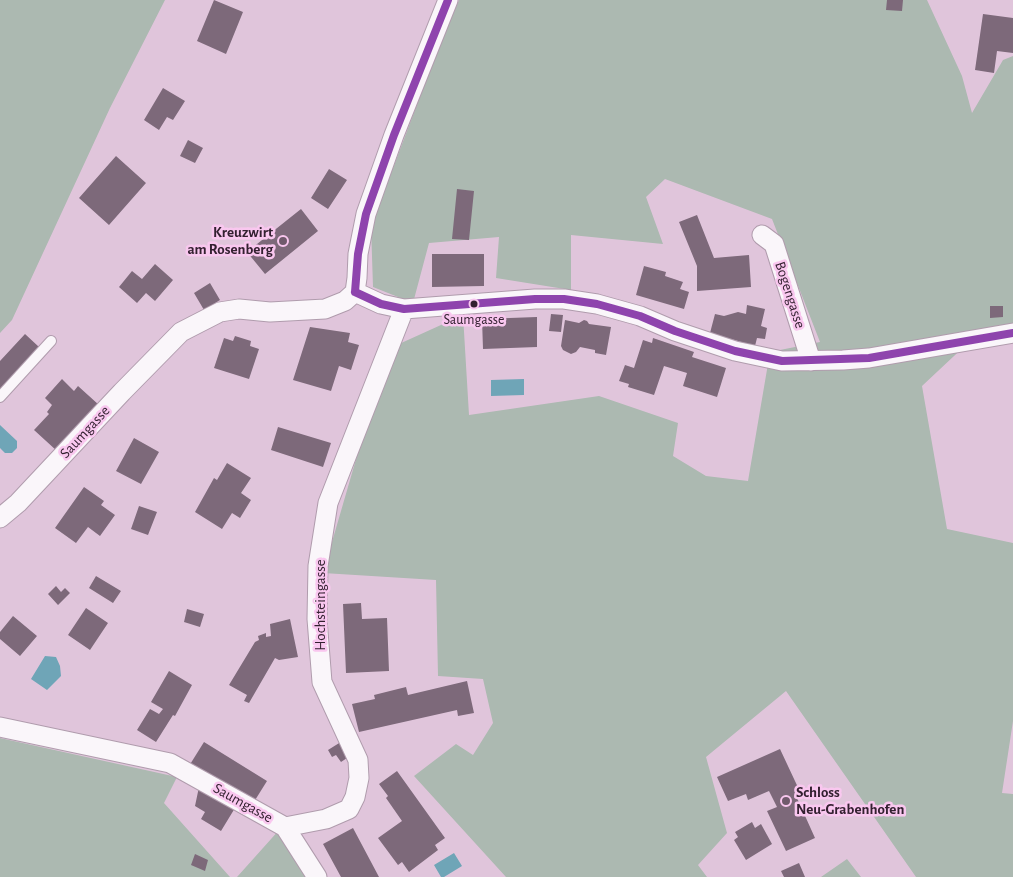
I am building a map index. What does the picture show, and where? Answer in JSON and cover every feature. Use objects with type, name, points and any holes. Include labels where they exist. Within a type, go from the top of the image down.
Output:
[{"type":"street","points":[[448,0],[394,135],[366,214],[358,254],[355,292],[381,304],[404,309],[535,299],[564,299],[597,304],[640,316],[675,331],[756,357],[782,361],[869,358],[1013,333]]},
{"type":"street","name":"Bogengasse","points":[[762,235],[774,244],[811,361]]},
{"type":"street","name":"Saumgasse","points":[[0,518],[182,332],[220,312],[239,309],[270,312],[325,309],[345,301],[355,292]]},
{"type":"street","name":"Hochsteingasse","points":[[285,828],[334,816],[349,809],[355,798],[359,778],[358,760],[322,682],[317,619],[318,566],[328,503],[404,309]]},
{"type":"street","name":"Saumgasse","points":[[0,727],[170,763],[285,828],[317,877]]},
{"type":"lane","points":[[0,397],[52,341]]},
{"type":"shaded area","points":[[0,0],[165,0],[110,108],[12,320],[0,333]]},
{"type":"shaded area","points":[[459,0],[927,0],[962,76],[972,113],[1003,60],[1013,56],[1013,331],[970,341],[922,386],[947,529],[1013,543],[1013,721],[1002,793],[1013,794],[1013,877],[916,877],[786,691],[706,757],[727,833],[698,865],[707,877],[506,877],[414,776],[456,744],[473,755],[493,723],[483,679],[438,676],[436,580],[323,573],[388,349],[463,315],[469,415],[599,396],[678,423],[673,456],[706,476],[748,481],[770,352],[820,342],[772,219],[665,179],[646,197],[663,244],[571,235],[571,290],[496,278],[499,237],[429,243],[413,303],[373,287],[371,226],[437,52]]},
{"type":"shaded area","points":[[0,738],[177,777],[164,803],[230,877],[0,877]]},
{"type":"shaded area","points":[[280,829],[310,877],[237,877]]},
{"type":"shaded area","points":[[847,859],[861,877],[821,877]]},
{"type":"water","points":[[524,379],[524,395],[491,396],[491,380]]},
{"type":"water","points":[[0,425],[17,441],[17,448],[12,453],[5,453],[0,448]]},
{"type":"water","points":[[45,656],[56,657],[60,666],[61,676],[47,690],[31,679]]},
{"type":"water","points":[[454,853],[462,866],[441,877],[434,865]]},
{"type":"building","points":[[214,0],[243,12],[226,54],[197,41]]},
{"type":"building","points":[[887,0],[903,0],[902,11],[886,10]]},
{"type":"building","points":[[983,14],[1013,18],[1013,53],[997,51],[994,73],[975,70]]},
{"type":"building","points":[[163,88],[185,101],[173,120],[167,117],[159,130],[144,120]]},
{"type":"building","points":[[188,140],[203,148],[195,163],[180,156]]},
{"type":"building","points":[[116,156],[146,183],[109,225],[79,198]]},
{"type":"building","points":[[329,169],[347,180],[328,209],[311,198]]},
{"type":"building","points":[[457,189],[474,191],[469,240],[452,239]]},
{"type":"building","name":"Kreuzwirt am Rosenberg","points":[[301,209],[318,231],[265,274],[247,252]]},
{"type":"building","points":[[697,215],[714,258],[749,255],[751,287],[697,291],[697,266],[679,222]]},
{"type":"building","points":[[432,254],[484,254],[484,286],[432,287]]},
{"type":"building","points":[[155,264],[173,280],[155,301],[146,293],[137,303],[119,287],[132,271],[142,279]]},
{"type":"building","points":[[644,266],[666,272],[665,276],[683,282],[680,289],[689,292],[684,309],[636,295]]},
{"type":"building","points":[[210,283],[220,300],[204,310],[194,293]]},
{"type":"building","points":[[747,305],[765,309],[761,326],[767,328],[765,339],[757,338],[755,346],[710,333],[715,314],[724,316],[738,312],[746,314]]},
{"type":"building","points":[[990,306],[1003,306],[1003,317],[990,318]]},
{"type":"building","points":[[551,314],[563,315],[561,332],[549,331]]},
{"type":"building","points":[[537,317],[537,347],[483,349],[482,319]]},
{"type":"building","points":[[565,320],[579,323],[584,320],[589,324],[611,327],[606,355],[595,353],[595,350],[580,347],[571,354],[563,350],[561,346]]},
{"type":"building","points":[[310,327],[350,333],[348,342],[359,345],[351,370],[339,366],[331,391],[293,380]]},
{"type":"building","points":[[25,334],[39,347],[0,389],[0,361]]},
{"type":"building","points":[[235,336],[251,341],[250,346],[259,349],[249,379],[214,368],[224,338],[233,341]]},
{"type":"building","points":[[653,338],[694,352],[692,357],[726,368],[717,397],[683,386],[687,373],[664,366],[654,395],[628,387],[629,384],[619,381],[625,365],[634,368],[643,340],[652,343]]},
{"type":"building","points":[[62,379],[74,391],[78,386],[99,405],[57,451],[34,430],[49,414],[47,412],[52,405],[45,398]]},
{"type":"building","points":[[278,427],[331,443],[323,467],[271,450]]},
{"type":"building","points":[[134,438],[159,452],[141,484],[116,471]]},
{"type":"building","points":[[227,463],[251,478],[241,493],[251,500],[240,518],[232,513],[222,529],[195,512],[214,478],[217,480]]},
{"type":"building","points":[[84,487],[104,501],[101,505],[115,515],[100,536],[88,527],[76,543],[55,528]]},
{"type":"building","points":[[139,506],[157,512],[148,535],[131,529]]},
{"type":"building","points":[[96,576],[121,591],[113,603],[89,588]]},
{"type":"building","points":[[56,586],[61,592],[65,588],[70,593],[58,605],[48,594]]},
{"type":"building","points":[[361,603],[362,619],[387,618],[389,671],[346,673],[343,604]]},
{"type":"building","points":[[86,608],[108,623],[90,650],[68,635]]},
{"type":"building","points":[[187,609],[204,614],[200,627],[184,622]]},
{"type":"building","points":[[13,616],[37,636],[20,656],[0,639],[0,632]]},
{"type":"building","points":[[290,619],[298,657],[279,660],[275,658],[249,703],[244,701],[247,695],[229,685],[255,642],[259,640],[258,636],[266,633],[266,637],[271,636],[270,624]]},
{"type":"building","points":[[169,671],[192,685],[175,716],[173,715],[156,742],[137,730],[150,709],[159,714],[163,709],[151,702]]},
{"type":"building","points":[[467,681],[474,713],[458,716],[457,710],[359,732],[352,704],[375,699],[374,695],[406,687],[408,695]]},
{"type":"building","points":[[344,740],[353,754],[341,762],[336,755],[332,757],[328,750]]},
{"type":"building","points":[[204,742],[267,781],[252,805],[189,766]]},
{"type":"building","name":"Schloss Neu-Grabenhofen","points":[[780,749],[802,796],[797,798],[815,838],[786,851],[767,811],[777,807],[769,791],[748,800],[746,794],[728,801],[717,777]]},
{"type":"building","points":[[397,771],[445,838],[435,845],[438,850],[409,872],[402,862],[398,865],[378,838],[402,821],[379,784]]},
{"type":"building","points":[[199,787],[235,808],[221,831],[201,819],[205,812],[195,806]]},
{"type":"building","points":[[752,822],[755,828],[761,824],[772,844],[746,860],[734,840],[738,837],[735,832]]},
{"type":"building","points":[[353,828],[379,877],[341,877],[323,844]]},
{"type":"building","points":[[195,854],[208,860],[205,871],[191,865]]},
{"type":"building","points":[[799,863],[805,877],[784,877],[781,871]]},
{"type":"transit line","points":[[355,292],[358,254],[366,214],[394,135],[448,0]]},
{"type":"transit line","points":[[355,292],[381,304],[404,309],[535,299],[564,299],[597,304],[640,316],[675,331],[735,351],[782,361],[869,358],[1013,333]]},
{"type":"place","name":"Kreuzwirt am Rosenberg","points":[[283,241]]},
{"type":"place","name":"Saumgasse","points":[[474,304]]},
{"type":"place","name":"Schloss Neu-Grabenhofen","points":[[786,801]]}]
